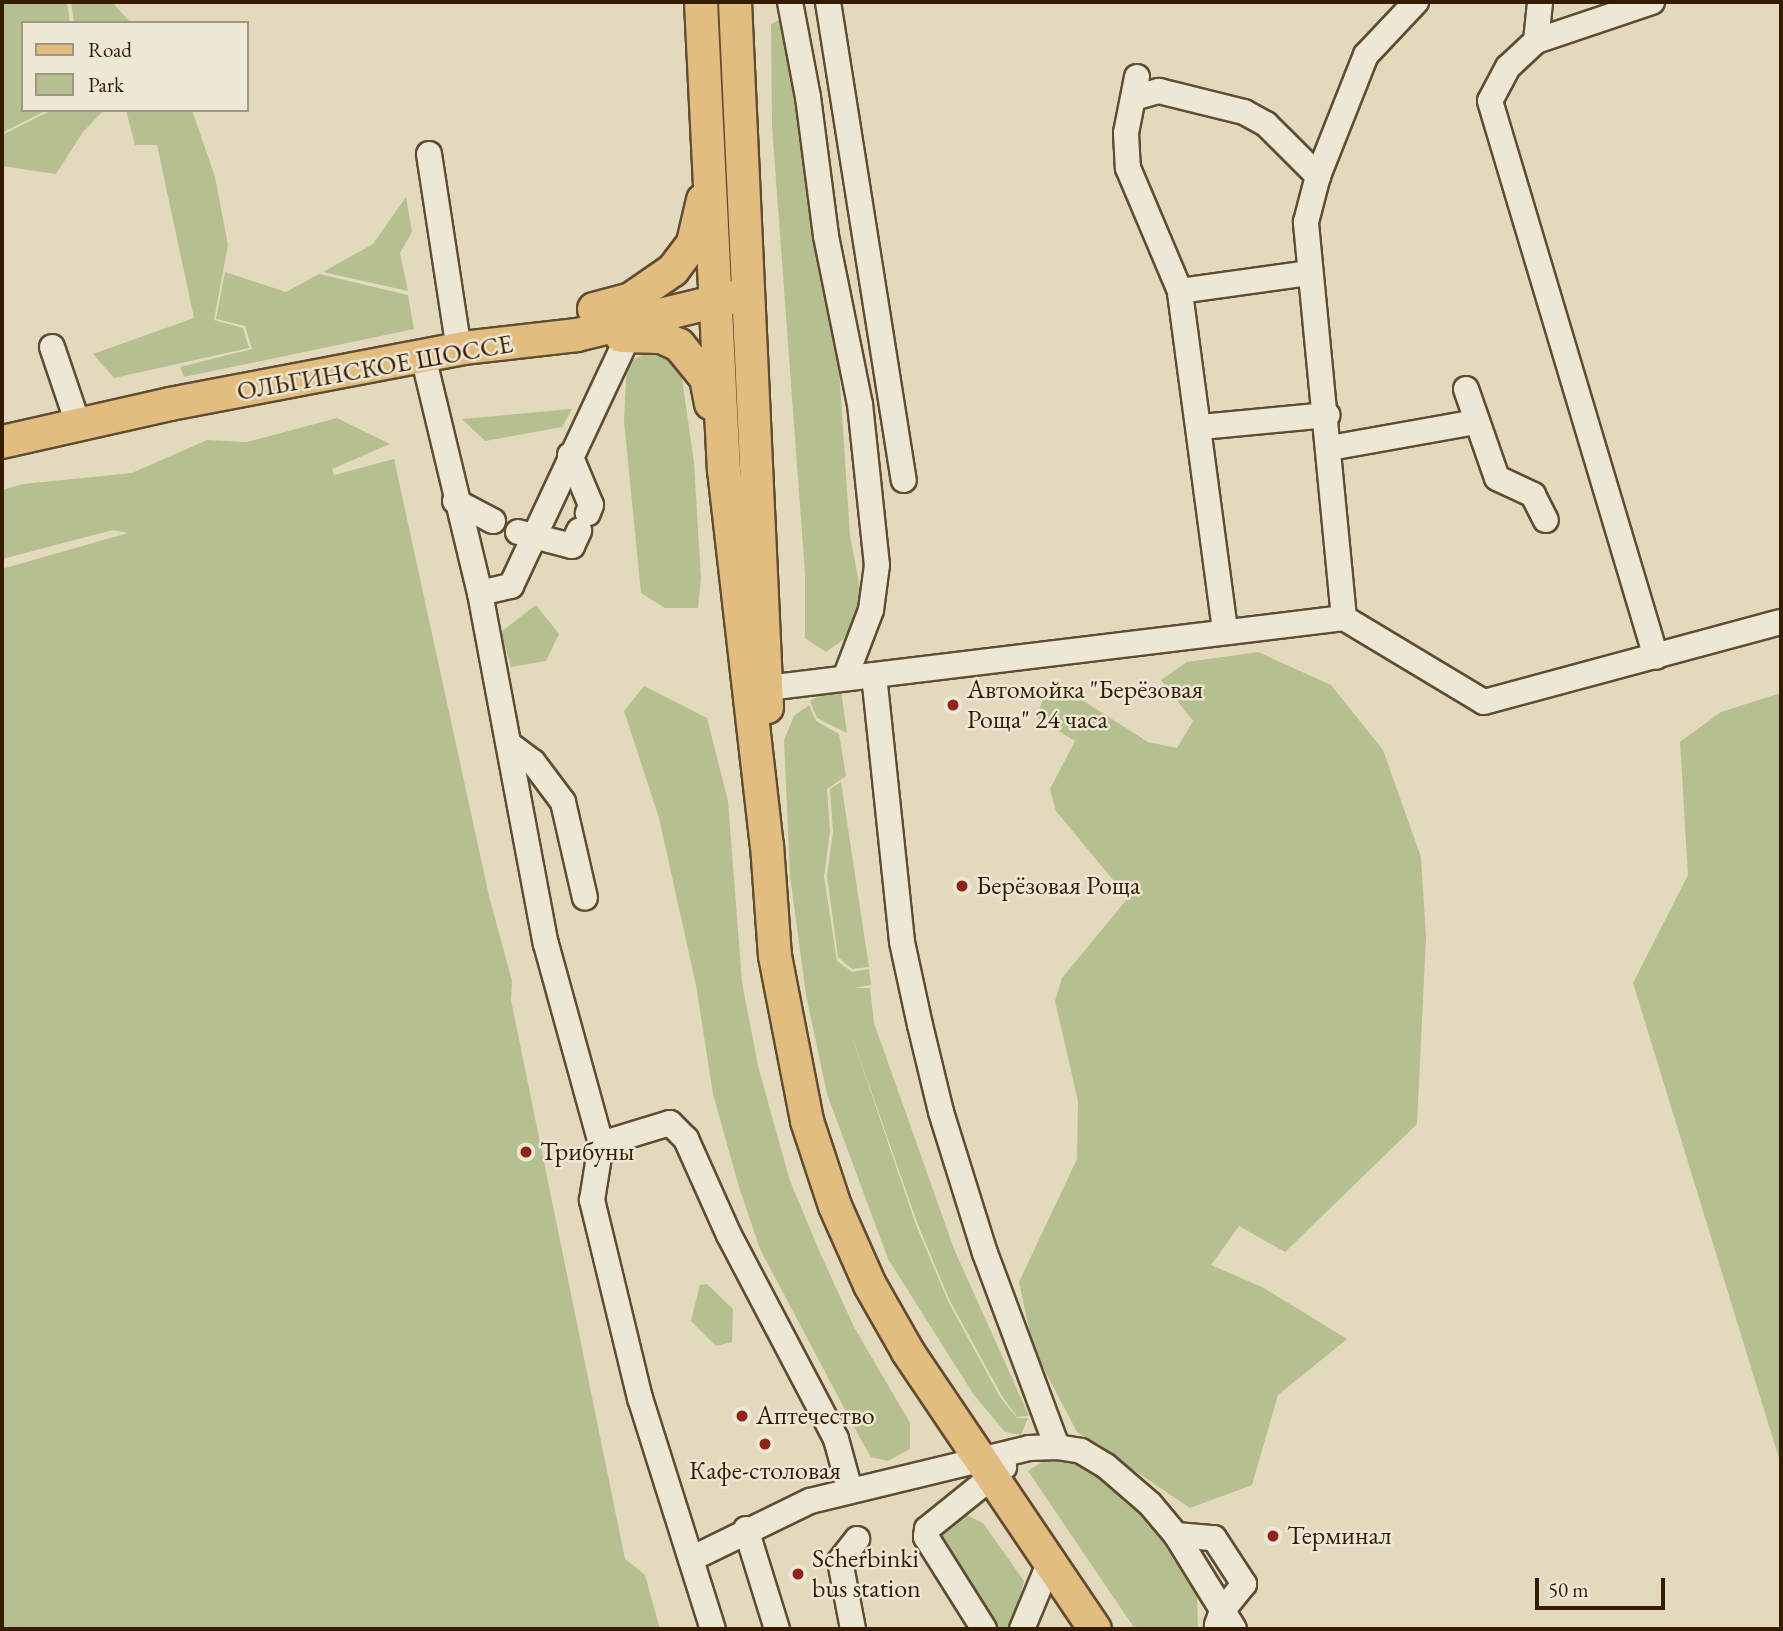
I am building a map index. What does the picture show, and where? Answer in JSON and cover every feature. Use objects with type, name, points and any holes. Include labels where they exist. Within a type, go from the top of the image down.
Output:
[{"type":"main road","points":[[701,2],[709,150],[733,297],[767,688],[767,845]]},
{"type":"main road","points":[[724,470],[733,297],[735,2]]},
{"type":"main road","points":[[461,348],[621,302],[650,289],[682,262],[693,243],[700,221],[709,150]]},
{"type":"main road","name":"ОЛЬГИНСКОЕ ШОССЕ","points":[[2,442],[78,424],[461,348],[577,335],[733,297]]},
{"type":"main road","points":[[577,335],[661,337],[692,356],[706,379],[724,470],[767,845],[775,956],[791,1052],[835,1206],[908,1352],[1051,1559],[1095,1629]]},
{"type":"street","points":[[790,2],[870,484],[876,589],[845,678]]},
{"type":"street","points":[[828,2],[909,480],[870,484]]},
{"type":"street","points":[[1344,618],[1327,415],[1309,273],[1306,222],[1318,176],[1366,55],[1416,2]]},
{"type":"street","points":[[1536,41],[1540,2]]},
{"type":"street","points":[[1652,2],[1536,41],[1508,67],[1490,101],[1656,657]]},
{"type":"street","points":[[1225,630],[1202,427],[1180,292],[1128,168],[1125,133],[1136,87],[1244,112],[1285,140],[1318,176]]},
{"type":"street","points":[[429,155],[461,348]]},
{"type":"street","points":[[1180,292],[1309,273]]},
{"type":"street","points":[[480,593],[511,586],[525,535],[569,455],[628,336]]},
{"type":"street","points":[[52,346],[78,424]]},
{"type":"street","points":[[423,356],[455,501],[480,593],[546,944],[601,1144],[592,1200],[640,1398],[713,1629]]},
{"type":"street","points":[[1466,388],[1497,478],[1533,495],[1546,520]]},
{"type":"street","points":[[1202,427],[1327,415]]},
{"type":"street","points":[[1330,448],[1476,422]]},
{"type":"street","points":[[525,535],[572,546],[591,505],[569,455]]},
{"type":"street","points":[[455,501],[493,521]]},
{"type":"street","points":[[767,688],[1225,630],[1344,618],[1484,702],[1781,622]]},
{"type":"street","points":[[874,675],[902,942],[945,1124],[985,1253],[1057,1447]]},
{"type":"street","points":[[509,744],[533,762],[563,802],[585,898]]},
{"type":"street","points":[[601,1144],[670,1123],[686,1139],[729,1235],[836,1440],[850,1490]]},
{"type":"street","points":[[691,1559],[746,1529],[850,1490],[988,1467],[1029,1448],[1057,1447],[1081,1451],[1130,1484],[1176,1535],[1224,1623]]},
{"type":"street","points":[[984,1629],[926,1537],[928,1529],[988,1467]]},
{"type":"street","points":[[746,1529],[776,1629]]},
{"type":"street","points":[[853,1629],[840,1561],[857,1539]]},
{"type":"street","points":[[1022,1629],[1051,1559]]},
{"type":"green space","points":[[2,2],[67,2],[70,21],[21,21],[21,112],[43,112],[2,133]]},
{"type":"green space","points":[[71,2],[112,2],[129,21],[74,21]]},
{"type":"green space","points":[[779,20],[786,31],[837,337],[850,536],[863,604],[847,637],[826,652],[805,638],[805,574],[772,126],[771,24]]},
{"type":"green space","points":[[48,112],[102,112],[83,132],[56,174],[2,166],[2,135]]},
{"type":"green space","points":[[127,112],[193,112],[215,177],[228,245],[214,320],[243,328],[249,348],[114,378],[93,354],[194,318],[157,145],[135,145]]},
{"type":"green space","points":[[406,197],[412,232],[400,253],[408,291],[323,272],[373,244]]},
{"type":"green space","points":[[225,272],[286,292],[319,274],[408,295],[414,329],[184,377],[180,367],[252,349],[245,326],[216,319]]},
{"type":"green space","points":[[648,352],[673,362],[682,378],[694,463],[701,579],[698,608],[665,608],[641,593],[624,421],[627,363]]},
{"type":"green space","points":[[572,409],[562,427],[485,441],[462,419]]},
{"type":"green space","points":[[337,418],[390,444],[332,469],[334,475],[394,459],[489,896],[512,981],[511,1000],[625,1559],[645,1575],[660,1629],[2,1629],[2,569],[128,533],[113,530],[2,559],[2,490],[23,484],[132,473],[207,440],[247,442]]},
{"type":"green space","points":[[536,605],[559,634],[546,661],[511,667],[501,632]]},
{"type":"green space","points":[[1258,652],[1331,685],[1383,750],[1421,857],[1426,937],[1417,1124],[1285,1252],[1239,1226],[1211,1265],[1264,1288],[1347,1339],[1278,1395],[1252,1485],[1190,1508],[1077,1432],[1033,1348],[1019,1282],[1077,1159],[1078,1101],[1055,1001],[1062,978],[1128,898],[1056,811],[1050,789],[1075,741],[1037,718],[1045,691],[1063,688],[1148,742],[1177,748],[1193,721],[1161,680],[1187,662]]},
{"type":"green space","points":[[840,684],[847,733],[817,718],[810,701]]},
{"type":"green space","points":[[644,686],[707,718],[728,801],[742,982],[758,1066],[790,1181],[821,1255],[854,1327],[910,1423],[910,1449],[888,1461],[871,1457],[860,1438],[760,1249],[739,1187],[713,1094],[696,985],[659,818],[624,711]]},
{"type":"green space","points":[[1781,693],[1781,1465],[1633,983],[1688,875],[1680,742],[1721,712]]},
{"type":"green space","points":[[809,705],[816,721],[839,734],[846,776],[827,789],[830,831],[824,877],[837,961],[852,972],[869,969],[871,985],[854,988],[870,988],[874,1023],[954,1249],[1029,1416],[1017,1417],[1002,1396],[950,1301],[918,1225],[847,1022],[916,1225],[949,1303],[1000,1397],[1017,1418],[1028,1418],[1021,1435],[1005,1432],[974,1395],[888,1259],[827,1094],[806,995],[790,876],[784,740],[794,716]]},
{"type":"green space","points":[[841,782],[869,967],[852,969],[838,957],[827,876],[833,832],[830,789]]},
{"type":"green space","points":[[707,1284],[733,1309],[732,1342],[716,1346],[691,1321],[700,1285]]},
{"type":"green space","points":[[1046,1459],[1077,1463],[1109,1481],[1145,1515],[1197,1596],[1198,1629],[1135,1629],[1028,1471]]},
{"type":"green space","points":[[967,1515],[983,1523],[1024,1581],[1011,1629],[995,1629],[938,1536]]},
{"type":"place","name":"Автомойка \"Берёзовая Роща\" 24 часа","points":[[953,705]]},
{"type":"place","name":"Берёзовая Роща","points":[[962,886]]},
{"type":"place","name":"Трибуны","points":[[526,1152]]},
{"type":"place","name":"Аптечество","points":[[742,1416]]},
{"type":"place","name":"Кафе-столовая","points":[[765,1444]]},
{"type":"place","name":"Терминал","points":[[1273,1536]]},
{"type":"place","name":"Scherbinki bus station","points":[[798,1574]]}]
